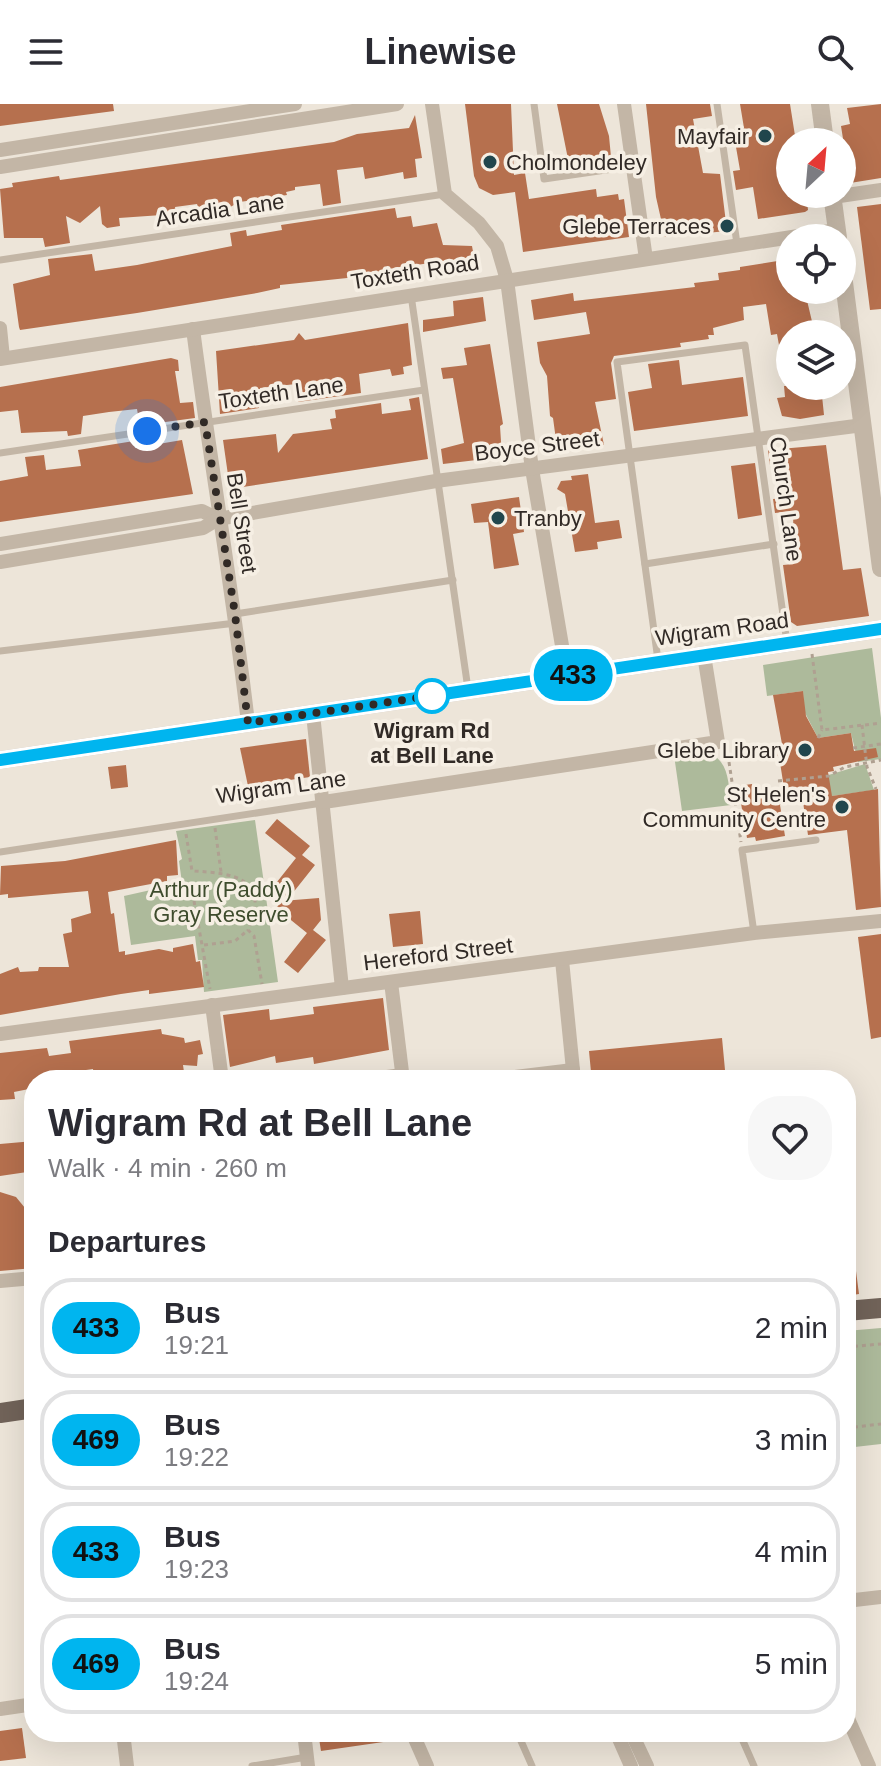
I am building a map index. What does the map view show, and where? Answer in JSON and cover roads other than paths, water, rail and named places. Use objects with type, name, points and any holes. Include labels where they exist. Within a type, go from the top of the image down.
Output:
[{"type":"main road","points":[[856,1310],[881,1308]]},
{"type":"main road","points":[[0,1413],[24,1409]]},
{"type":"street","points":[[0,150],[295,104]]},
{"type":"street","points":[[0,167],[220,132],[314,110],[397,104]]},
{"type":"street","points":[[432,104],[445,194],[479,223],[497,246],[507,280],[532,469],[567,675]]},
{"type":"street","points":[[624,104],[646,259]]},
{"type":"street","points":[[820,104],[823,128]]},
{"type":"street","points":[[217,116],[220,132]]},
{"type":"street","points":[[856,193],[881,190]]},
{"type":"street","name":"Toxteth Road","points":[[2,358],[776,241]]},
{"type":"street","points":[[847,304],[878,526],[881,568]]},
{"type":"street","points":[[0,328],[2,358]]},
{"type":"street","name":"Bell Street","points":[[193,329],[218,519],[236,618],[248,723]]},
{"type":"street","name":"Boyce Street","points":[[0,562],[203,528],[218,519],[436,481],[863,425]]},
{"type":"street","name":"Boyce Street","points":[[0,544],[202,511],[218,519]]},
{"type":"street","name":"Wigram Road","points":[[0,760],[881,629]]},
{"type":"street","name":"Wigram Lane","points":[[324,802],[718,742],[704,655]]},
{"type":"street","points":[[313,714],[342,988]]},
{"type":"street","name":"Hereford Street","points":[[0,1034],[754,933],[881,921]]},
{"type":"street","points":[[562,960],[573,1070]]},
{"type":"street","points":[[391,982],[401,1070]]},
{"type":"street","points":[[212,1005],[221,1070]]},
{"type":"street","points":[[0,1281],[24,1279]]},
{"type":"street","points":[[856,1600],[881,1597]]},
{"type":"street","points":[[0,1709],[24,1705]]},
{"type":"street","points":[[856,1737],[869,1766]]},
{"type":"street","points":[[124,1742],[127,1766]]},
{"type":"street","points":[[305,1742],[308,1762]]},
{"type":"street","points":[[416,1742],[427,1766]]},
{"type":"street","points":[[620,1742],[631,1766]]},
{"type":"street","points":[[636,1742],[647,1766]]},
{"type":"lane","points":[[534,104],[544,179],[633,166]]},
{"type":"lane","points":[[717,104],[737,245]]},
{"type":"lane","name":"Arcadia Lane","points":[[0,260],[445,194]]},
{"type":"lane","points":[[411,295],[469,690]]},
{"type":"lane","name":"Church Lane","points":[[630,456],[617,362],[745,345],[787,643]]},
{"type":"lane","name":"Toxteth Lane","points":[[0,453],[424,390]]},
{"type":"lane","points":[[630,456],[658,662]]},
{"type":"lane","points":[[645,564],[774,544]]},
{"type":"lane","points":[[0,651],[236,618],[453,580]]},
{"type":"lane","name":"Wigram Lane","points":[[0,852],[324,802]]},
{"type":"lane","points":[[754,933],[742,850],[816,840]]},
{"type":"lane","points":[[521,1742],[532,1766]]},
{"type":"lane","points":[[743,1742],[754,1766]]},
{"type":"lane","points":[[252,1766],[308,1762]]},
{"type":"place","name":"Mayfair","points":[[765,136]]},
{"type":"place","name":"Cholmondeley","points":[[490,162]]},
{"type":"place","name":"Glebe Terraces","points":[[727,226]]},
{"type":"place","name":"Tranby","points":[[498,518]]},
{"type":"place","name":"Wigram Rd at Bell Lane","points":[[432,696]]},
{"type":"place","name":"Glebe Library","points":[[805,750]]},
{"type":"place","name":"St Helen's Community Centre","points":[[842,807]]},
{"type":"park label","name":"Arthur (Paddy) Gray Reserve","points":[[221,902]]}]
